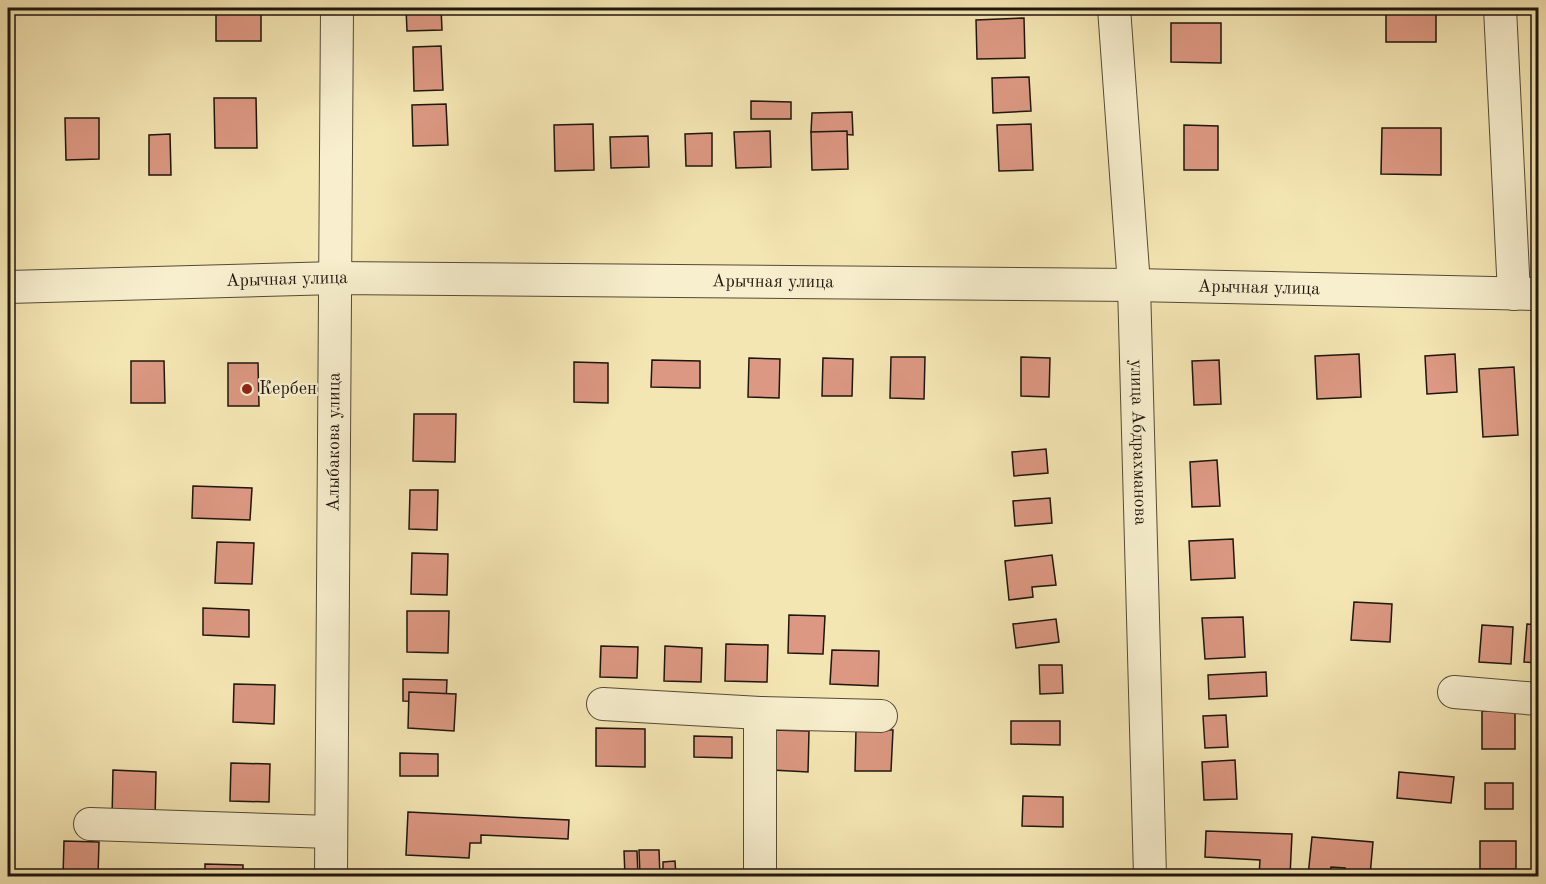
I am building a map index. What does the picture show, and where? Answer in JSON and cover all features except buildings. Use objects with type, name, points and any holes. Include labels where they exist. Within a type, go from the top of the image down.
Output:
[{"type":"street","name":"Алыбакова улица","points":[[331,876],[337,8]]},
{"type":"street","name":"улица Абдрахманова","points":[[1114,8],[1134,285],[1150,876]]},
{"type":"street","points":[[1500,8],[1526,294]]},
{"type":"street","name":"Арычная улица","points":[[8,287],[336,278],[1134,285],[1526,294]]},
{"type":"street","points":[[1454,692],[1539,699]]},
{"type":"street","points":[[603,704],[760,713],[881,716]]},
{"type":"street","points":[[760,713],[760,876]]},
{"type":"street","points":[[90,824],[331,832]]},
{"type":"place","name":"Кербен","points":[[247,389]]}]
